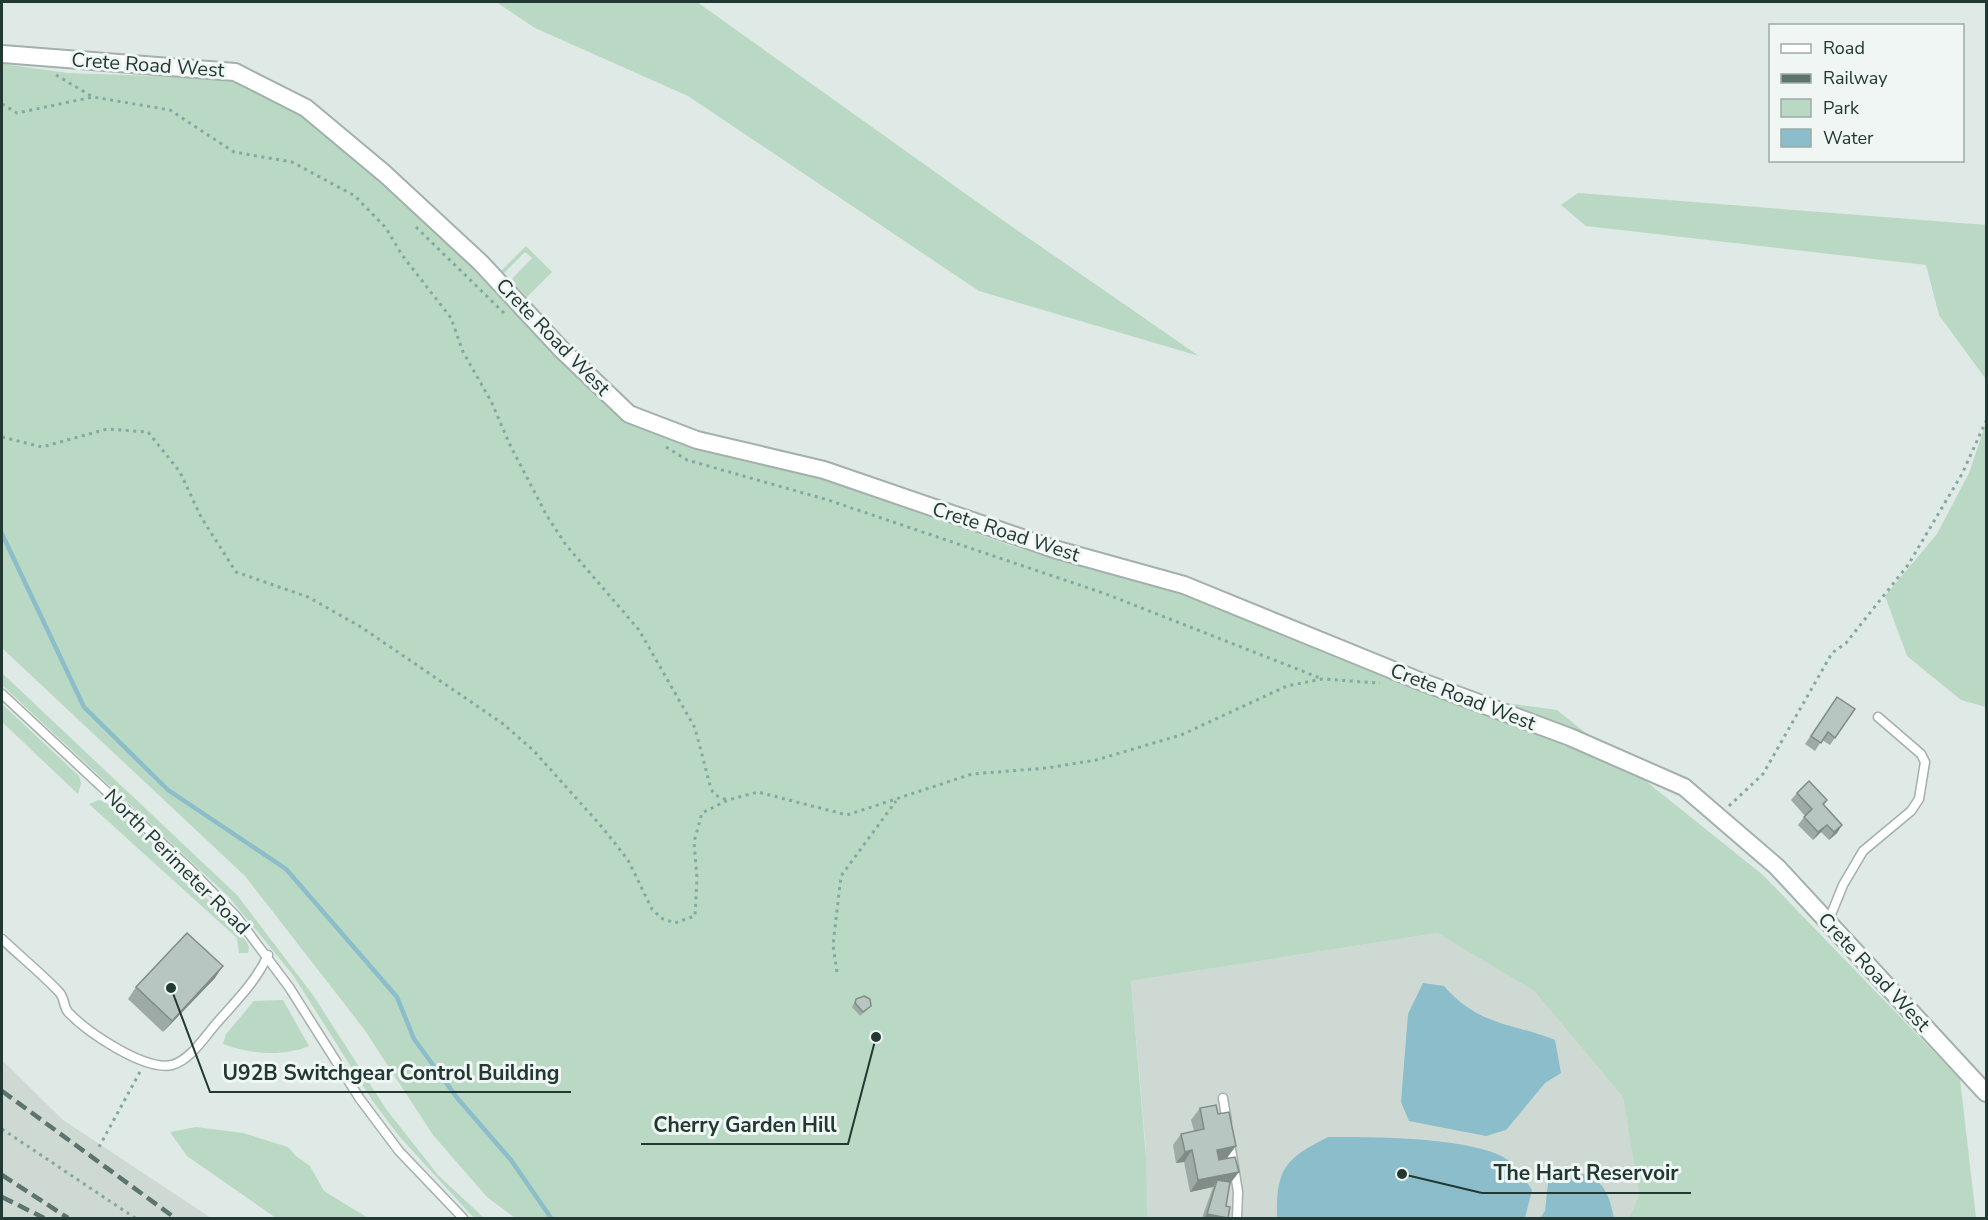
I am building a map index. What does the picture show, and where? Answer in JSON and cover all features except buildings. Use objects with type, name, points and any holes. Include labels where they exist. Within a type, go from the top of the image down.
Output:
[{"type":"street","name":"Crete Road West","points":[[2,54],[235,72],[306,108],[385,174],[481,263],[562,350],[629,414],[697,440],[824,470],[1053,549],[1184,585],[1417,680],[1570,737],[1684,787],[1777,867],[1986,1093]]},
{"type":"lane","name":"North Perimeter Road","points":[[2,694],[191,870],[236,916],[268,955],[360,1099],[399,1151],[464,1218]]},
{"type":"lane","points":[[1828,922],[1843,885],[1858,857],[1911,811],[1921,793],[1925,762],[1921,754],[1878,717]]},
{"type":"lane","points":[[2,939],[60,993],[67,1011],[91,1033],[146,1061],[172,1065],[188,1055],[250,985],[268,955]]},
{"type":"lane","points":[[1223,1098],[1238,1192],[1237,1218]]},
{"type":"path","points":[[56,75],[93,97],[170,110],[234,152],[292,162],[355,196],[386,228],[402,255],[451,318],[463,352],[491,400],[510,445],[547,516],[566,545],[639,630],[695,728],[711,789],[715,795],[728,800]]},
{"type":"path","points":[[2,104],[17,113],[93,97]]},
{"type":"path","points":[[413,224],[505,315]]},
{"type":"path","points":[[1719,815],[1763,774],[1832,653],[1846,643],[1908,565],[1962,474],[1986,421]]},
{"type":"path","points":[[2,437],[42,447],[106,429],[148,432],[180,472],[201,517],[236,572],[308,597],[361,627],[502,723],[532,750],[602,827],[628,860],[652,909],[661,918],[675,923],[695,916],[698,878],[694,842],[702,813],[728,800],[758,792],[847,815],[972,774],[1047,768],[1096,760],[1181,735],[1287,686],[1322,679],[1381,683]]},
{"type":"path","points":[[661,444],[687,460],[828,500],[1106,594],[1322,679]]},
{"type":"path","points":[[837,972],[833,945],[841,876],[897,799]]},
{"type":"path","points":[[99,1147],[146,1061]]},
{"type":"path","points":[[2,1129],[135,1218]]},
{"type":"shaded area","points":[[1437,933],[1534,991],[1623,1097],[1639,1195],[1629,1218],[1146,1218],[1146,1149],[1131,981]]},
{"type":"shaded area","points":[[2,1060],[63,1120],[211,1218],[2,1218]]},
{"type":"green space","points":[[496,2],[697,2],[1001,219],[1199,356],[979,291],[688,96],[535,28]]},
{"type":"green space","points":[[2,64],[68,73],[216,78],[244,84],[295,109],[355,153],[533,325],[615,413],[630,422],[825,477],[1012,546],[1199,599],[1419,691],[1557,710],[1763,875],[1960,1079],[1976,1218],[1629,1218],[1639,1195],[1623,1097],[1534,991],[1437,933],[1131,981],[1146,1156],[1147,1218],[515,1218],[487,1197],[433,1135],[364,1029],[245,876],[2,648]]},
{"type":"green space","points":[[1578,193],[1986,225],[1986,376],[1985,378],[1939,315],[1926,265],[1586,226],[1561,205]]},
{"type":"green space","points":[[526,246],[552,272],[527,297],[511,280],[532,258],[525,252],[504,273],[501,271]]},
{"type":"green space","points":[[1986,423],[1986,707],[1961,700],[1907,656],[1885,596],[1937,534],[1969,473]]},
{"type":"green space","points":[[2,673],[237,895],[313,995],[386,1109],[438,1175],[484,1218],[475,1218],[471,1215],[399,1136],[372,1100],[293,975],[228,896],[2,685]]},
{"type":"green space","points":[[2,704],[79,776],[81,783],[78,794],[2,722]]},
{"type":"green space","points":[[99,800],[111,806],[128,820],[173,863],[246,941],[249,947],[248,953],[239,953],[237,938],[89,804]]},
{"type":"green space","points":[[283,1000],[309,1046],[288,1052],[266,1053],[223,1044],[226,1034],[254,1001]]},
{"type":"green space","points":[[196,1127],[243,1133],[288,1147],[310,1166],[324,1191],[368,1218],[276,1218],[187,1156],[170,1132]]},
{"type":"water","points":[[1423,983],[1444,986],[1457,999],[1482,1016],[1555,1040],[1561,1073],[1545,1083],[1506,1130],[1486,1136],[1409,1121],[1401,1102],[1408,1014]]},
{"type":"water","points":[[1328,1137],[1425,1140],[1478,1148],[1499,1155],[1513,1164],[1532,1190],[1525,1218],[1277,1218],[1278,1187],[1286,1167],[1302,1152]]},
{"type":"water","points":[[1562,1169],[1584,1174],[1598,1182],[1608,1196],[1614,1218],[1540,1218],[1545,1211],[1549,1174]]},
{"type":"waterway","points":[[2,534],[84,707],[168,790],[286,869],[397,997],[414,1039],[458,1099],[511,1160],[551,1218]]},
{"type":"railway","points":[[2,1091],[175,1218]]},
{"type":"railway","points":[[2,1175],[68,1218]]},
{"type":"railway","points":[[2,1197],[44,1218]]},
{"type":"place","name":"U92B Switchgear Control Building","points":[[171,988]]},
{"type":"place","name":"Cherry Garden Hill","points":[[876,1037]]},
{"type":"place","name":"The Hart Reservoir","points":[[1402,1174]]}]
